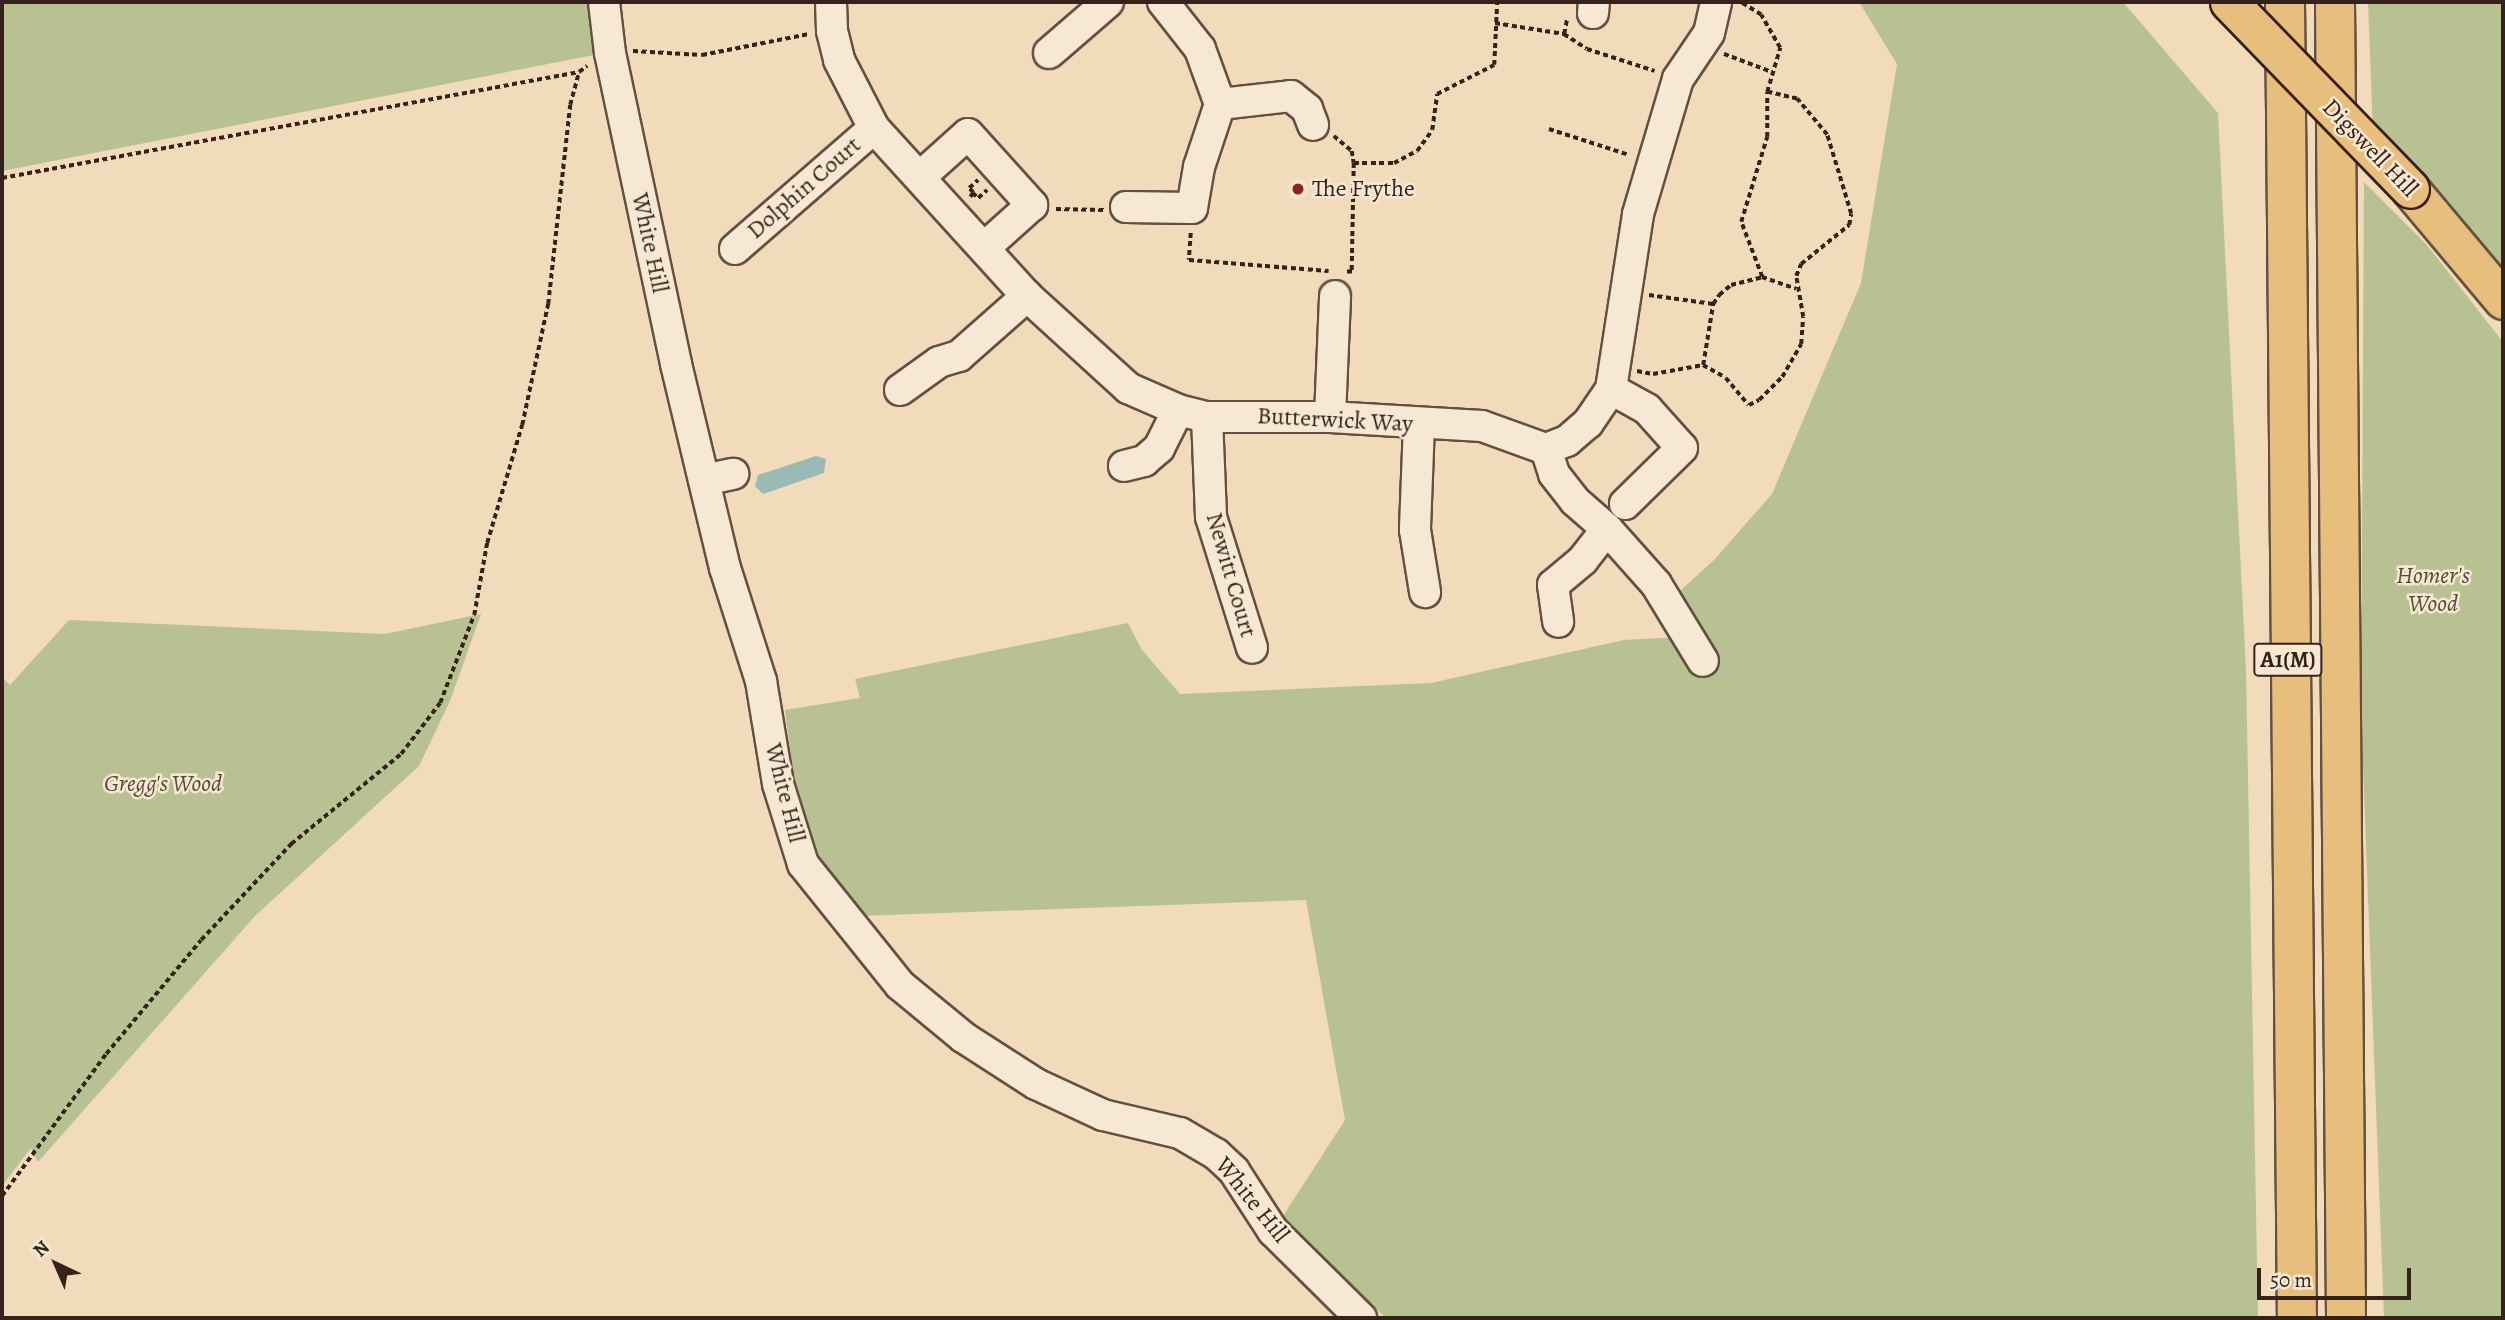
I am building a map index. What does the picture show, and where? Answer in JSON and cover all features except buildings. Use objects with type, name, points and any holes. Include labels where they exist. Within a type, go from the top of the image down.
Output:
[{"type":"highway","name":"A1(M)","points":[[2284,2],[2297,1318]]},
{"type":"highway","name":"A1(M)","points":[[2335,2],[2346,1318]]},
{"type":"main road","name":"Digswell Hill","points":[[2229,2],[2410,189],[2503,300]]},
{"type":"street","name":"White Hill","points":[[604,2],[610,53],[719,477],[761,681],[778,784],[803,864],[859,938],[900,985],[932,1013],[1036,1084],[1103,1115],[1180,1133],[1216,1154],[1234,1171],[1273,1231],[1361,1318]]},
{"type":"street","name":"Butterwick Way","points":[[831,2],[832,31],[849,85],[874,128],[920,177],[963,203],[984,248],[1027,296],[1109,375],[1178,411],[1207,417],[1330,417],[1482,426],[1546,449]]},
{"type":"street","points":[[1049,53],[1108,2]]},
{"type":"street","points":[[1126,207],[1192,208],[1199,167],[1220,104],[1199,49],[1163,2]]},
{"type":"street","points":[[1703,661],[1656,584],[1561,483],[1546,449],[1567,441],[1588,423],[1614,378],[1629,292],[1638,214],[1678,79],[1701,49],[1716,2]]},
{"type":"street","points":[[1220,104],[1291,96],[1307,109],[1313,125]]},
{"type":"street","name":"Dolphin Court","points":[[735,249],[874,128]]},
{"type":"street","points":[[920,177],[968,134],[1032,205],[984,248]]},
{"type":"street","points":[[1330,417],[1338,284]]},
{"type":"street","points":[[900,390],[939,362],[959,356],[1027,296]]},
{"type":"street","points":[[1614,378],[1682,448],[1625,504]]},
{"type":"street","points":[[1124,466],[1144,461],[1159,448],[1178,411]]},
{"type":"street","name":"Newitt Court","points":[[1207,417],[1211,517],[1252,648]]},
{"type":"street","points":[[1419,424],[1415,530],[1425,592]]},
{"type":"street","points":[[1558,622],[1553,585],[1583,560],[1607,529]]},
{"type":"path","points":[[1354,163],[1394,163],[1418,151],[1432,130],[1437,94],[1494,65],[1497,2]]},
{"type":"path","points":[[1740,2],[1761,15],[1780,48],[1767,92],[1767,137],[1741,222],[1762,277]]},
{"type":"path","points":[[1495,23],[1564,34],[1587,49],[1678,79]]},
{"type":"path","points":[[610,53],[702,55],[832,31]]},
{"type":"path","points":[[1701,49],[1731,55],[1773,73]]},
{"type":"path","points":[[2,178],[579,72],[570,105],[548,304],[525,411],[487,543],[474,615],[440,703],[401,754],[291,844],[201,940],[106,1054],[2,1196]]},
{"type":"path","points":[[1614,378],[1703,365],[1726,378],[1749,405],[1759,400],[1782,377],[1801,344],[1803,317],[1797,289],[1801,264],[1842,234],[1852,214],[1828,135],[1797,99],[1767,92]]},
{"type":"path","points":[[1192,208],[1189,260],[1338,284],[1353,272],[1354,163],[1345,142],[1313,125]]},
{"type":"path","points":[[1549,130],[1655,163]]},
{"type":"path","points":[[978,180],[987,190],[978,198],[963,203],[969,188],[978,180]]},
{"type":"path","points":[[1032,205],[1121,211],[1126,207]]},
{"type":"path","points":[[1703,365],[1713,304],[1731,285],[1762,277],[1797,289]]},
{"type":"path","points":[[1629,292],[1713,304]]},
{"type":"green space","points":[[2,2],[592,2],[599,54],[2,171]]},
{"type":"green space","points":[[1859,2],[2123,2],[2218,113],[2246,670],[2258,1318],[1386,1318],[1281,1219],[1345,1120],[1306,900],[860,916],[813,853],[797,804],[785,710],[860,698],[855,679],[1128,623],[1142,650],[1180,694],[1431,683],[1624,640],[1680,637],[1680,591],[1715,559],[1772,494],[1861,283],[1897,64]]},
{"type":"green space","points":[[2368,2],[2503,2],[2503,276],[2373,132]]},
{"type":"green space","name":"Homer's Wood","points":[[2364,182],[2427,245],[2503,342],[2503,1318],[2384,1318],[2361,712]]},
{"type":"green space","name":"Gregg's Wood","points":[[481,614],[450,701],[419,766],[255,916],[38,1162],[31,1148],[2,1186],[2,677],[10,685],[69,620],[385,634]]},
{"type":"water","points":[[816,456],[826,459],[824,473],[763,494],[755,486],[758,475]]},
{"type":"place","name":"The Frythe","points":[[1298,189]]}]
